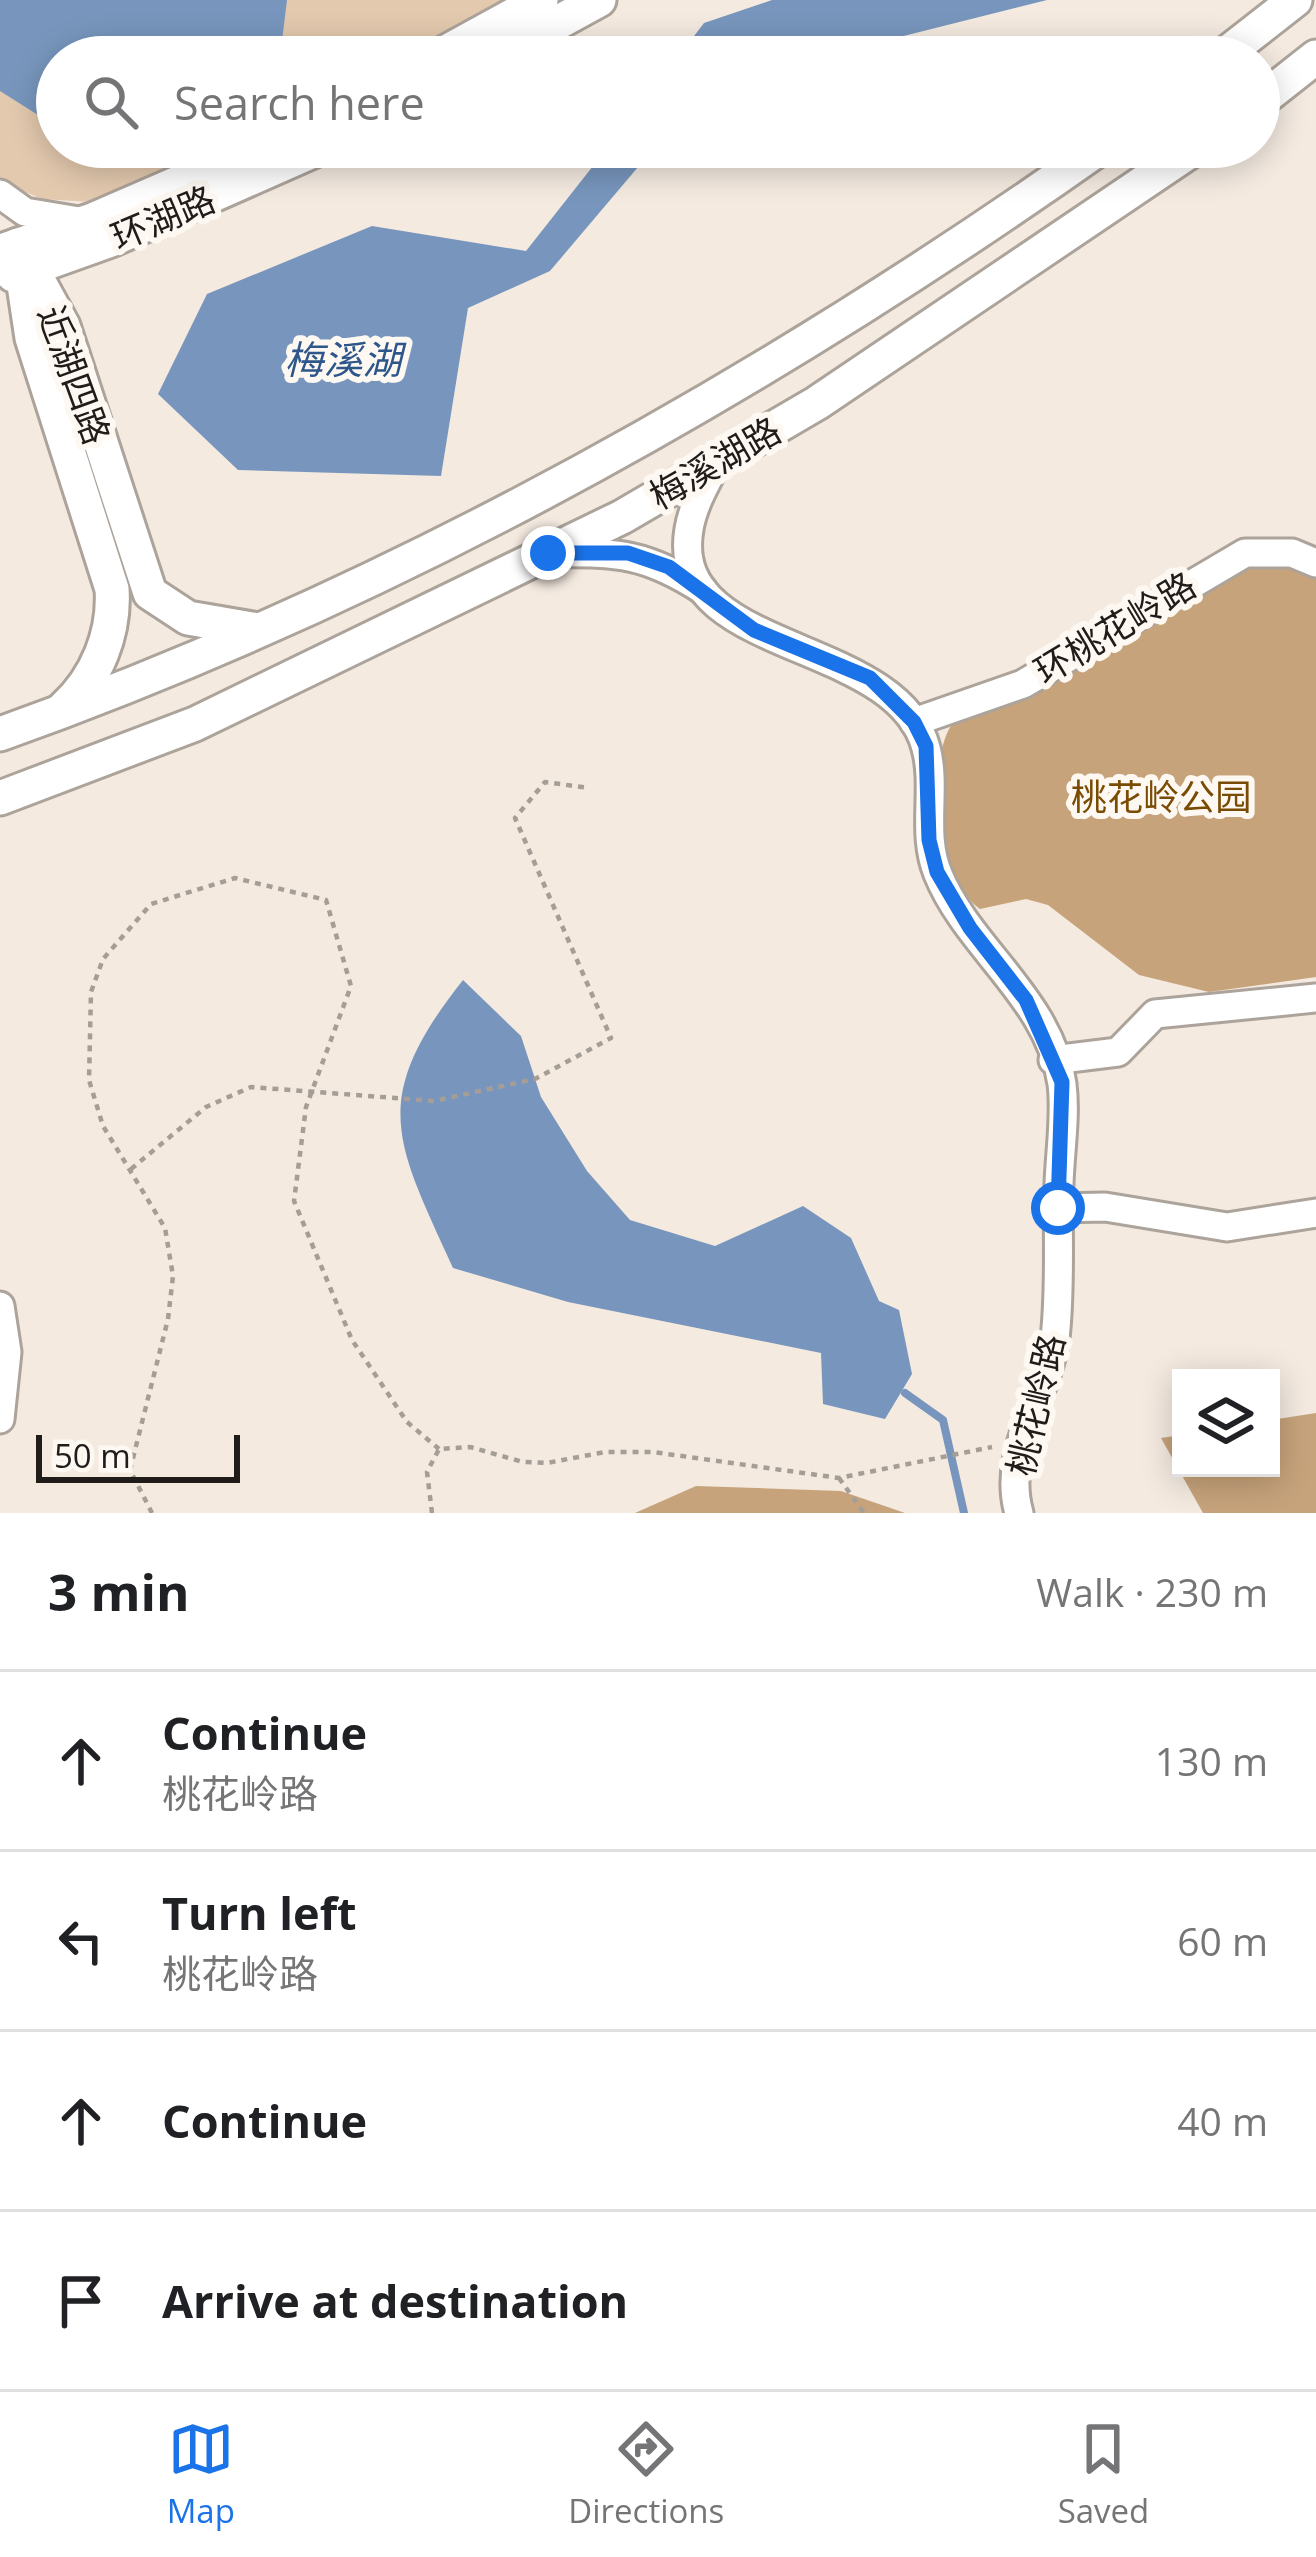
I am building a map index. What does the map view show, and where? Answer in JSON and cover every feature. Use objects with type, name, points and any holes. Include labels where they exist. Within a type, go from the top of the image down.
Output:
[{"type":"main road","points":[[476,36],[542,0]]},
{"type":"main road","points":[[533,36],[599,0]]},
{"type":"main road","points":[[1249,36],[1295,0]]},
{"type":"main road","points":[[1280,85],[1316,57]]},
{"type":"main road","name":"环湖路","points":[[103,230],[220,168]]},
{"type":"main road","name":"环湖路","points":[[14,263],[267,168]]},
{"type":"main road","name":"梅溪湖路","points":[[0,734],[262,631],[566,480],[897,284],[1070,168]]},
{"type":"main road","name":"梅溪湖路","points":[[0,798],[195,724],[548,553],[837,390],[1165,168]]},
{"type":"main road","points":[[0,308],[48,332],[103,230]]},
{"type":"main road","name":"近湖四路","points":[[14,263],[48,332],[150,593],[188,618],[232,630],[262,631]]},
{"type":"main road","name":"近湖四路","points":[[48,332],[114,612],[88,680],[58,713]]},
{"type":"street","points":[[0,194],[25,212],[103,230]]},
{"type":"street","points":[[0,206],[14,263]]},
{"type":"street","points":[[707,592],[691,563],[687,535],[716,462]]},
{"type":"street","points":[[548,553],[628,553],[669,567],[707,592],[734,618],[776,642],[870,678],[914,722]]},
{"type":"street","name":"环桃花岭路","points":[[914,722],[1023,684],[1245,554],[1292,553],[1316,563]]},
{"type":"street","name":"桃花岭路","points":[[914,722],[926,746],[929,840],[937,872],[970,928],[1026,1000],[1062,1082],[1054,1342],[1018,1450],[1019,1513]]},
{"type":"street","points":[[1053,1060],[1118,1052],[1155,1014],[1316,998]]},
{"type":"street","points":[[1058,1208],[1105,1208],[1227,1227],[1316,1213]]},
{"type":"street","points":[[0,1306],[8,1352],[0,1419]]},
{"type":"path","points":[[131,1168],[206,1107],[251,1088],[434,1101],[535,1078],[611,1038],[514,818],[545,782],[590,788]]},
{"type":"path","points":[[152,1513],[130,1470],[168,1319],[173,1276],[165,1228],[104,1126],[89,1080],[91,992],[103,958],[151,904],[235,878],[326,900],[351,986],[312,1089],[294,1201],[352,1340],[407,1422],[439,1449],[470,1447],[523,1462],[547,1463],[605,1452],[653,1452],[839,1478],[968,1453]]},
{"type":"path","points":[[432,1513],[427,1472],[439,1449]]},
{"type":"path","points":[[839,1478],[863,1513]]},
{"type":"shaded area","points":[[0,0],[506,0],[438,36],[36,36],[36,168],[175,168],[90,202],[42,199],[0,181]]},
{"type":"green space","name":"桃花岭公园","points":[[1266,561],[1316,576],[1316,977],[1209,992],[1139,975],[1048,905],[1026,899],[980,909],[954,873],[940,816],[940,759],[946,735],[957,718],[1038,690]]},
{"type":"green space","points":[[1316,1413],[1316,1513],[1203,1513],[1183,1477],[1280,1477],[1280,1419]]},
{"type":"green space","points":[[1172,1436],[1172,1458],[1161,1438]]},
{"type":"green space","points":[[696,1486],[841,1491],[905,1513],[635,1513]]},
{"type":"water","points":[[0,0],[287,0],[283,36],[36,36],[36,114],[0,91]]},
{"type":"water","points":[[772,0],[1047,0],[904,36],[694,36],[704,23]]},
{"type":"water","name":"梅溪湖","points":[[591,168],[637,168],[550,271],[468,308],[441,476],[238,470],[158,394],[207,294],[372,226],[526,251]]},
{"type":"water","points":[[463,980],[521,1036],[541,1097],[587,1171],[630,1220],[715,1246],[803,1206],[851,1238],[879,1301],[899,1310],[912,1374],[885,1419],[823,1404],[821,1353],[568,1302],[453,1268],[417,1186],[401,1121],[403,1090],[413,1058]]},
{"type":"waterway","points":[[905,1393],[943,1420],[964,1513]]},
{"type":"route","points":[[548,553],[628,553],[669,567],[754,630],[870,678],[914,722],[926,746],[929,840],[937,872],[951,901],[1026,1000],[1062,1082],[1058,1208]]}]
